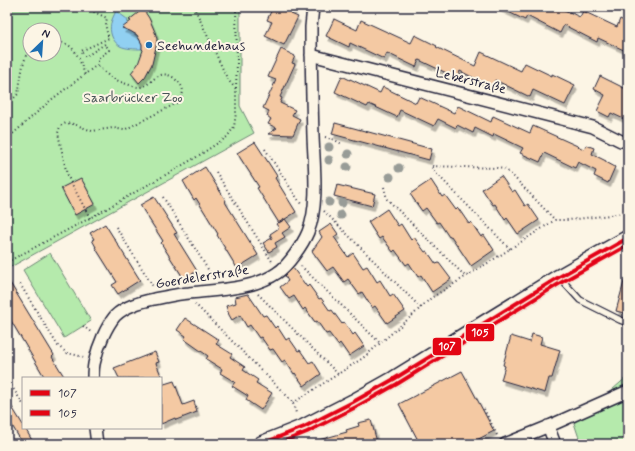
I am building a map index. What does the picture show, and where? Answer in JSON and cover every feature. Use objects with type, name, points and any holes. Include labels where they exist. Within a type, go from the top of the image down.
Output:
[{"type":"street","name":"Goerdelerstraße","points":[[93,377],[95,360],[102,338],[116,316],[129,307],[160,298],[188,293],[221,290],[266,280],[278,272],[301,246],[308,231],[314,209],[315,178],[311,27],[314,7]]},
{"type":"street","name":"Leberstraße","points":[[311,55],[593,127],[620,141]]},
{"type":"street","points":[[261,444],[304,427],[353,402],[400,375],[559,277],[628,238]]},
{"type":"street","points":[[502,441],[548,426],[628,391]]},
{"type":"street","points":[[548,426],[555,444]]},
{"type":"street","points":[[95,429],[97,444]]},
{"type":"lane","points":[[559,277],[580,300],[628,323]]},
{"type":"path","points":[[7,139],[51,100],[98,65],[99,58],[109,50],[106,44],[85,57],[81,51],[109,38],[106,31],[107,18],[92,12],[95,7]]},
{"type":"path","points":[[194,7],[228,80],[236,89]]},
{"type":"path","points":[[7,262],[90,218],[195,158],[227,137],[234,127],[236,113],[236,7]]},
{"type":"path","points":[[62,42],[71,46],[78,56],[85,75]]},
{"type":"path","points":[[7,101],[13,99],[18,94],[24,62]]},
{"type":"path","points":[[90,218],[66,175],[58,133],[60,126],[66,123],[74,124],[92,131],[113,128],[124,130],[179,102],[183,95],[183,88],[179,82],[170,76],[163,75],[154,78],[140,88],[131,86],[108,76],[98,65]]},
{"type":"path","points":[[313,135],[335,140],[342,144]]},
{"type":"path","points":[[265,150],[301,204],[314,209],[324,210],[421,308]]},
{"type":"path","points":[[510,249],[434,171],[431,166],[504,169],[510,173],[556,220]]},
{"type":"path","points":[[216,172],[278,272]]},
{"type":"path","points":[[293,403],[363,358],[431,298],[556,220],[569,220],[618,214],[628,210],[624,191],[628,175]]},
{"type":"path","points":[[384,187],[391,203],[466,277]]},
{"type":"path","points":[[163,197],[221,290]]},
{"type":"path","points":[[116,227],[160,298]]},
{"type":"path","points":[[292,257],[380,344]]},
{"type":"path","points":[[20,284],[58,346],[66,353],[95,360]]},
{"type":"path","points":[[188,293],[194,303],[293,403],[296,413]]},
{"type":"path","points":[[258,294],[338,374]]},
{"type":"path","points":[[83,326],[93,334]]},
{"type":"path","points":[[7,378],[22,402]]},
{"type":"path","points":[[484,409],[502,441]]},
{"type":"green space","name":"Saarbrücker Zoo","points":[[7,7],[240,7],[240,106],[254,133],[7,269]]},
{"type":"green space","points":[[50,253],[91,321],[64,338],[23,270]]},
{"type":"green space","points":[[628,376],[628,444],[576,444],[580,441],[574,423]]},
{"type":"water","points":[[116,11],[127,19],[128,23],[125,26],[140,40],[143,40],[142,49],[122,47],[113,39],[110,26]]},
{"type":"building","points":[[273,7],[295,7],[291,14],[298,17],[284,45],[265,36],[272,22],[267,20]]},
{"type":"building","points":[[498,7],[558,7],[580,17],[583,11],[617,27],[620,19],[628,23],[628,52],[598,38],[597,42],[564,25],[560,33],[527,16],[525,20]]},
{"type":"building","name":"Seehundehaus","points":[[143,9],[149,18],[157,39],[152,64],[145,77],[139,83],[131,73],[138,64],[143,50],[142,44],[137,35],[122,28],[131,21],[129,20]]},
{"type":"building","points":[[334,19],[357,30],[361,20],[411,43],[415,35],[475,66],[481,52],[521,71],[525,63],[575,85],[565,105],[533,90],[530,97],[495,80],[492,87],[460,71],[457,78],[419,60],[416,67],[387,53],[384,59],[350,43],[349,47],[326,36]]},
{"type":"building","points":[[281,49],[295,56],[292,63],[295,64],[280,97],[282,98],[280,103],[295,110],[292,115],[300,119],[293,135],[268,134],[277,128],[268,124],[271,119],[267,116],[269,111],[263,108],[276,80],[268,77]]},
{"type":"building","points":[[342,76],[380,93],[383,87],[416,103],[419,97],[454,113],[458,106],[491,122],[493,116],[530,133],[533,126],[584,149],[586,145],[594,148],[592,154],[615,167],[608,183],[594,176],[596,171],[578,162],[575,168],[544,153],[540,162],[520,153],[523,148],[494,134],[493,137],[475,128],[473,133],[457,125],[456,128],[438,119],[434,126],[400,110],[397,117],[369,104],[367,107],[335,92]]},
{"type":"building","points":[[600,76],[628,90],[628,121],[611,113],[609,117],[597,111],[605,95],[594,89]]},
{"type":"building","points":[[335,123],[432,149],[429,160],[332,134]]},
{"type":"building","points":[[255,142],[277,176],[275,178],[296,212],[279,223],[257,188],[259,187],[237,153]]},
{"type":"building","points":[[205,167],[258,255],[237,268],[196,198],[194,200],[183,181]]},
{"type":"building","points":[[501,176],[512,192],[515,190],[525,206],[528,204],[539,220],[518,234],[507,218],[505,220],[495,204],[493,205],[482,189]]},
{"type":"building","points":[[81,178],[95,204],[75,215],[61,188]]},
{"type":"building","points":[[431,180],[442,197],[445,195],[456,210],[458,208],[469,224],[471,222],[481,237],[484,235],[494,250],[471,266],[451,236],[449,237],[439,222],[437,223],[426,208],[422,211],[410,194]]},
{"type":"building","points":[[337,185],[375,194],[372,206],[334,196]]},
{"type":"building","points":[[154,197],[177,233],[174,234],[197,271],[184,279],[161,243],[163,241],[140,205]]},
{"type":"building","points":[[387,209],[398,226],[401,224],[411,240],[414,237],[425,252],[427,251],[436,264],[439,263],[451,279],[432,292],[421,275],[418,277],[409,263],[406,265],[395,250],[393,252],[382,237],[379,239],[368,222]]},
{"type":"building","points":[[285,219],[291,227],[282,233],[285,237],[275,243],[277,247],[269,252],[263,243],[272,238],[270,234],[279,228],[276,224]]},
{"type":"building","points":[[105,224],[140,280],[118,294],[112,285],[117,282],[95,247],[92,240],[94,239],[90,233]]},
{"type":"building","points":[[331,224],[338,234],[334,237],[348,257],[353,253],[363,268],[367,266],[377,282],[380,280],[390,296],[393,294],[405,311],[387,323],[375,306],[372,308],[362,292],[359,294],[348,279],[344,282],[333,267],[327,271],[312,251],[322,237],[319,232]]},
{"type":"building","points":[[293,268],[307,287],[309,285],[330,311],[332,310],[342,324],[344,322],[353,335],[355,333],[364,346],[349,356],[340,343],[338,345],[329,333],[326,334],[305,308],[303,310],[294,296],[289,299],[280,287],[288,281],[285,276]]},
{"type":"building","points":[[7,278],[54,355],[52,357],[64,377],[44,377],[7,314]]},
{"type":"building","points":[[625,278],[628,278],[628,314],[616,311]]},
{"type":"building","points":[[248,294],[263,316],[266,315],[275,328],[277,326],[286,340],[289,338],[309,363],[313,361],[321,374],[304,386],[285,360],[282,362],[273,349],[270,350],[250,325],[247,327],[240,315],[232,320],[226,306],[236,303],[235,297]]},
{"type":"building","points":[[185,318],[219,340],[216,344],[232,354],[230,357],[245,367],[243,370],[258,380],[256,383],[272,393],[261,410],[246,400],[248,396],[232,386],[235,382],[220,373],[222,369],[206,359],[208,356],[184,339],[186,336],[177,330]]},
{"type":"building","points":[[532,334],[542,337],[540,344],[560,350],[552,378],[549,378],[545,393],[501,380],[505,366],[503,365],[511,336],[530,342]]},
{"type":"building","points":[[155,352],[159,362],[156,363],[162,377],[118,377],[114,368]]},
{"type":"building","points":[[462,371],[494,431],[469,444],[420,444],[399,404]]},
{"type":"building","points":[[174,381],[183,405],[194,401],[197,412],[176,420],[175,418],[162,424],[162,385]]},
{"type":"building","points":[[7,399],[22,423],[22,429],[26,429],[34,444],[23,444],[7,417]]},
{"type":"building","points":[[371,420],[377,442],[371,444],[315,444],[315,441],[347,432],[346,430],[359,426],[358,423]]},
{"type":"transit line","name":"107","points":[[261,444],[304,427],[394,379],[559,277],[628,238]]},
{"type":"transit line","name":"105","points":[[277,444],[307,432],[397,384],[562,282],[628,245]]},
{"type":"place","name":"Seehundehaus","points":[[149,45]]}]
